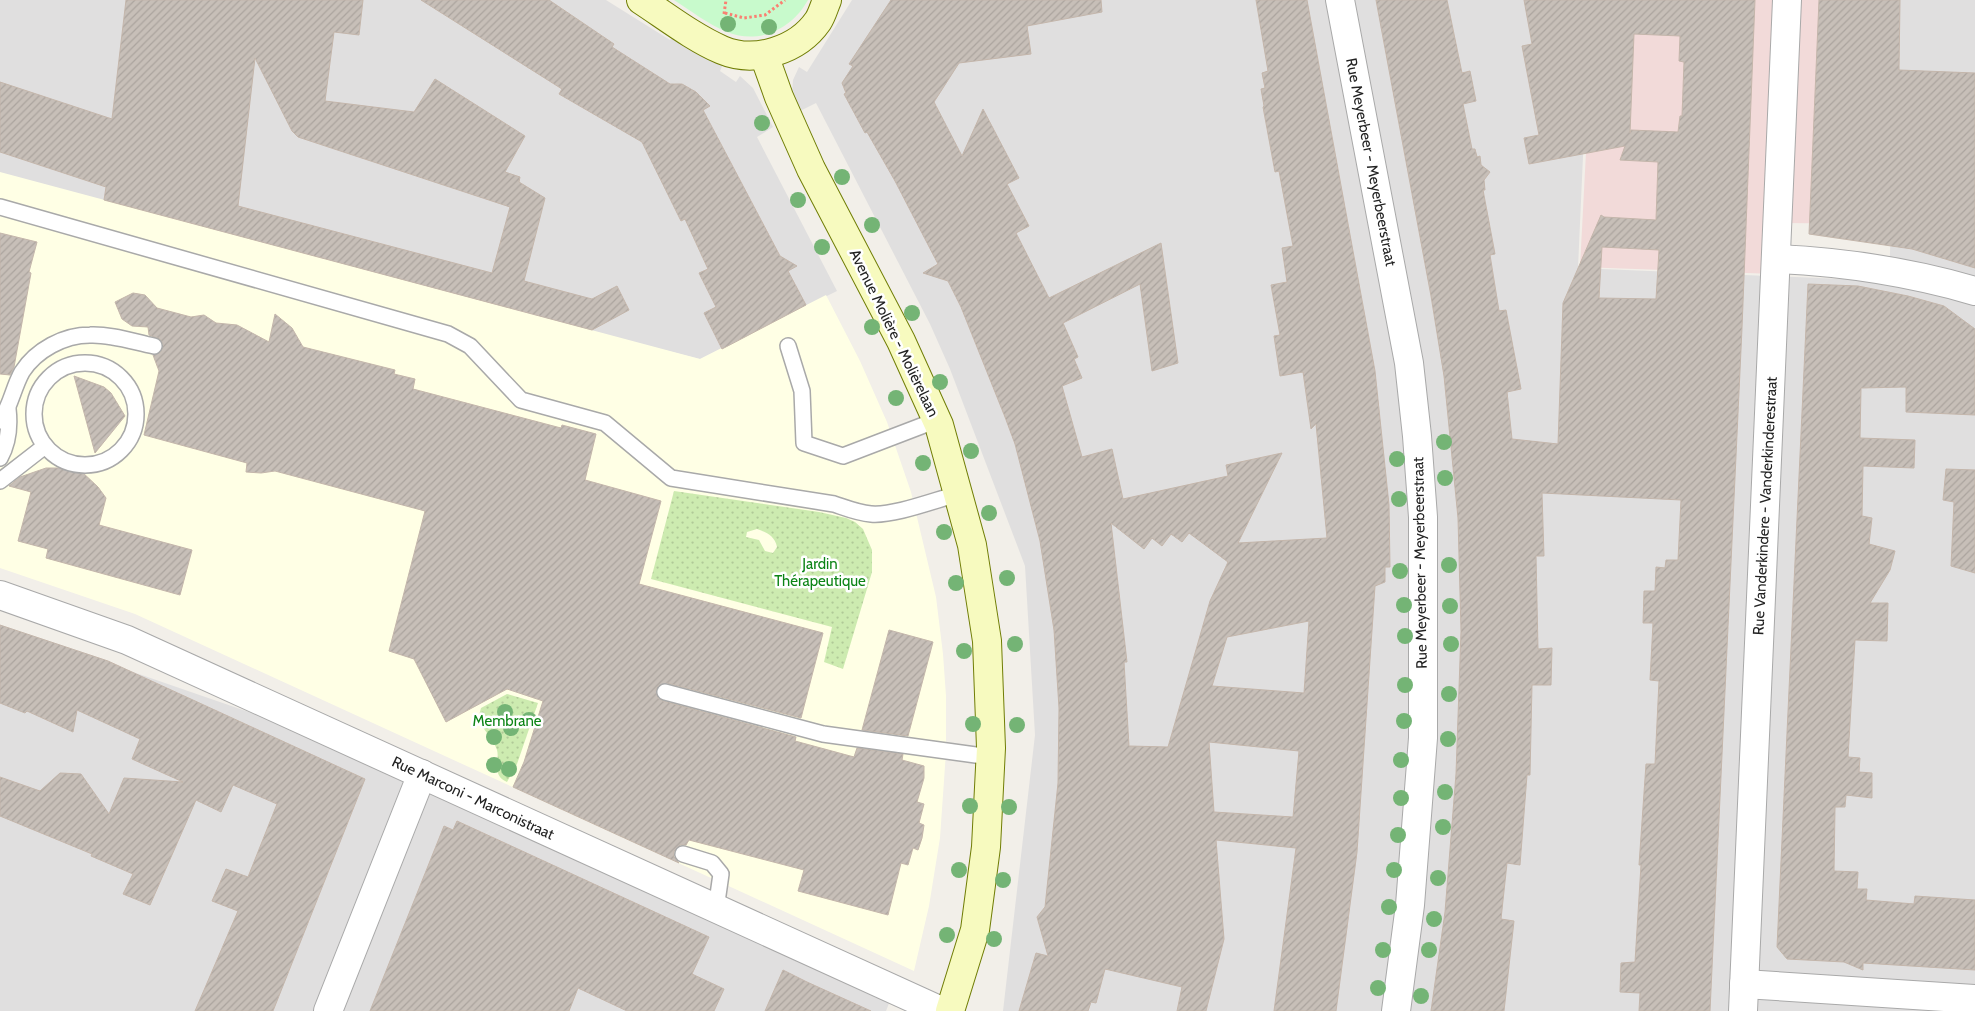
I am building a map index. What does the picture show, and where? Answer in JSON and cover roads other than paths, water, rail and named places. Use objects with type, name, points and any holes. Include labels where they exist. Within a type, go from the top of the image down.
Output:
[{"type":"street","points":[[641,0],[724,51],[745,55],[764,55],[787,48],[803,37],[818,21],[827,0]]},
{"type":"street","name":"Rue Meyerbeer - Meyerbeerstraat","points":[[1340,0],[1409,363],[1417,436],[1422,517],[1423,738],[1410,904],[1396,1011]]},
{"type":"street","name":"Rue Vanderkindere - Vanderkinderestraat","points":[[1743,1011],[1787,0]]},
{"type":"street","name":"Avenue Molière - Molièrelaan","points":[[764,55],[779,97],[811,169],[901,341],[937,420],[972,545],[987,641],[990,757],[986,848],[975,930],[950,1011]]},
{"type":"street","points":[[1776,259],[1807,260],[1887,270],[1938,280],[1975,291]]},
{"type":"street","name":"Rue Marconi - Marconistraat","points":[[0,595],[127,640],[941,1011]]},
{"type":"street","points":[[328,1011],[422,774]]},
{"type":"street","points":[[1744,984],[1975,999]]},
{"type":"lane","points":[[0,207],[448,334],[470,346],[521,400],[605,423],[671,478],[834,504],[873,514],[886,514],[958,494]]},
{"type":"lane","points":[[0,458],[10,427],[4,415],[22,372],[49,346],[67,339],[89,334],[154,346]]},
{"type":"lane","points":[[788,346],[802,391],[804,443],[844,456],[937,420]]},
{"type":"lane","points":[[92,363],[108,368],[122,378],[131,392],[136,408],[135,424],[129,440],[119,452],[104,461],[88,465],[72,463],[57,456],[45,446],[37,430],[34,413],[37,396],[46,381],[58,370],[74,364],[92,363]]},
{"type":"lane","points":[[0,481],[45,446]]},
{"type":"lane","points":[[665,692],[823,734],[990,757]]},
{"type":"lane","points":[[683,854],[712,863],[721,874],[716,909]]},
{"type":"park label","name":"Jardin Thérapeutique","points":[[820,572]]},
{"type":"park label","name":"Membrane","points":[[507,721]]}]
